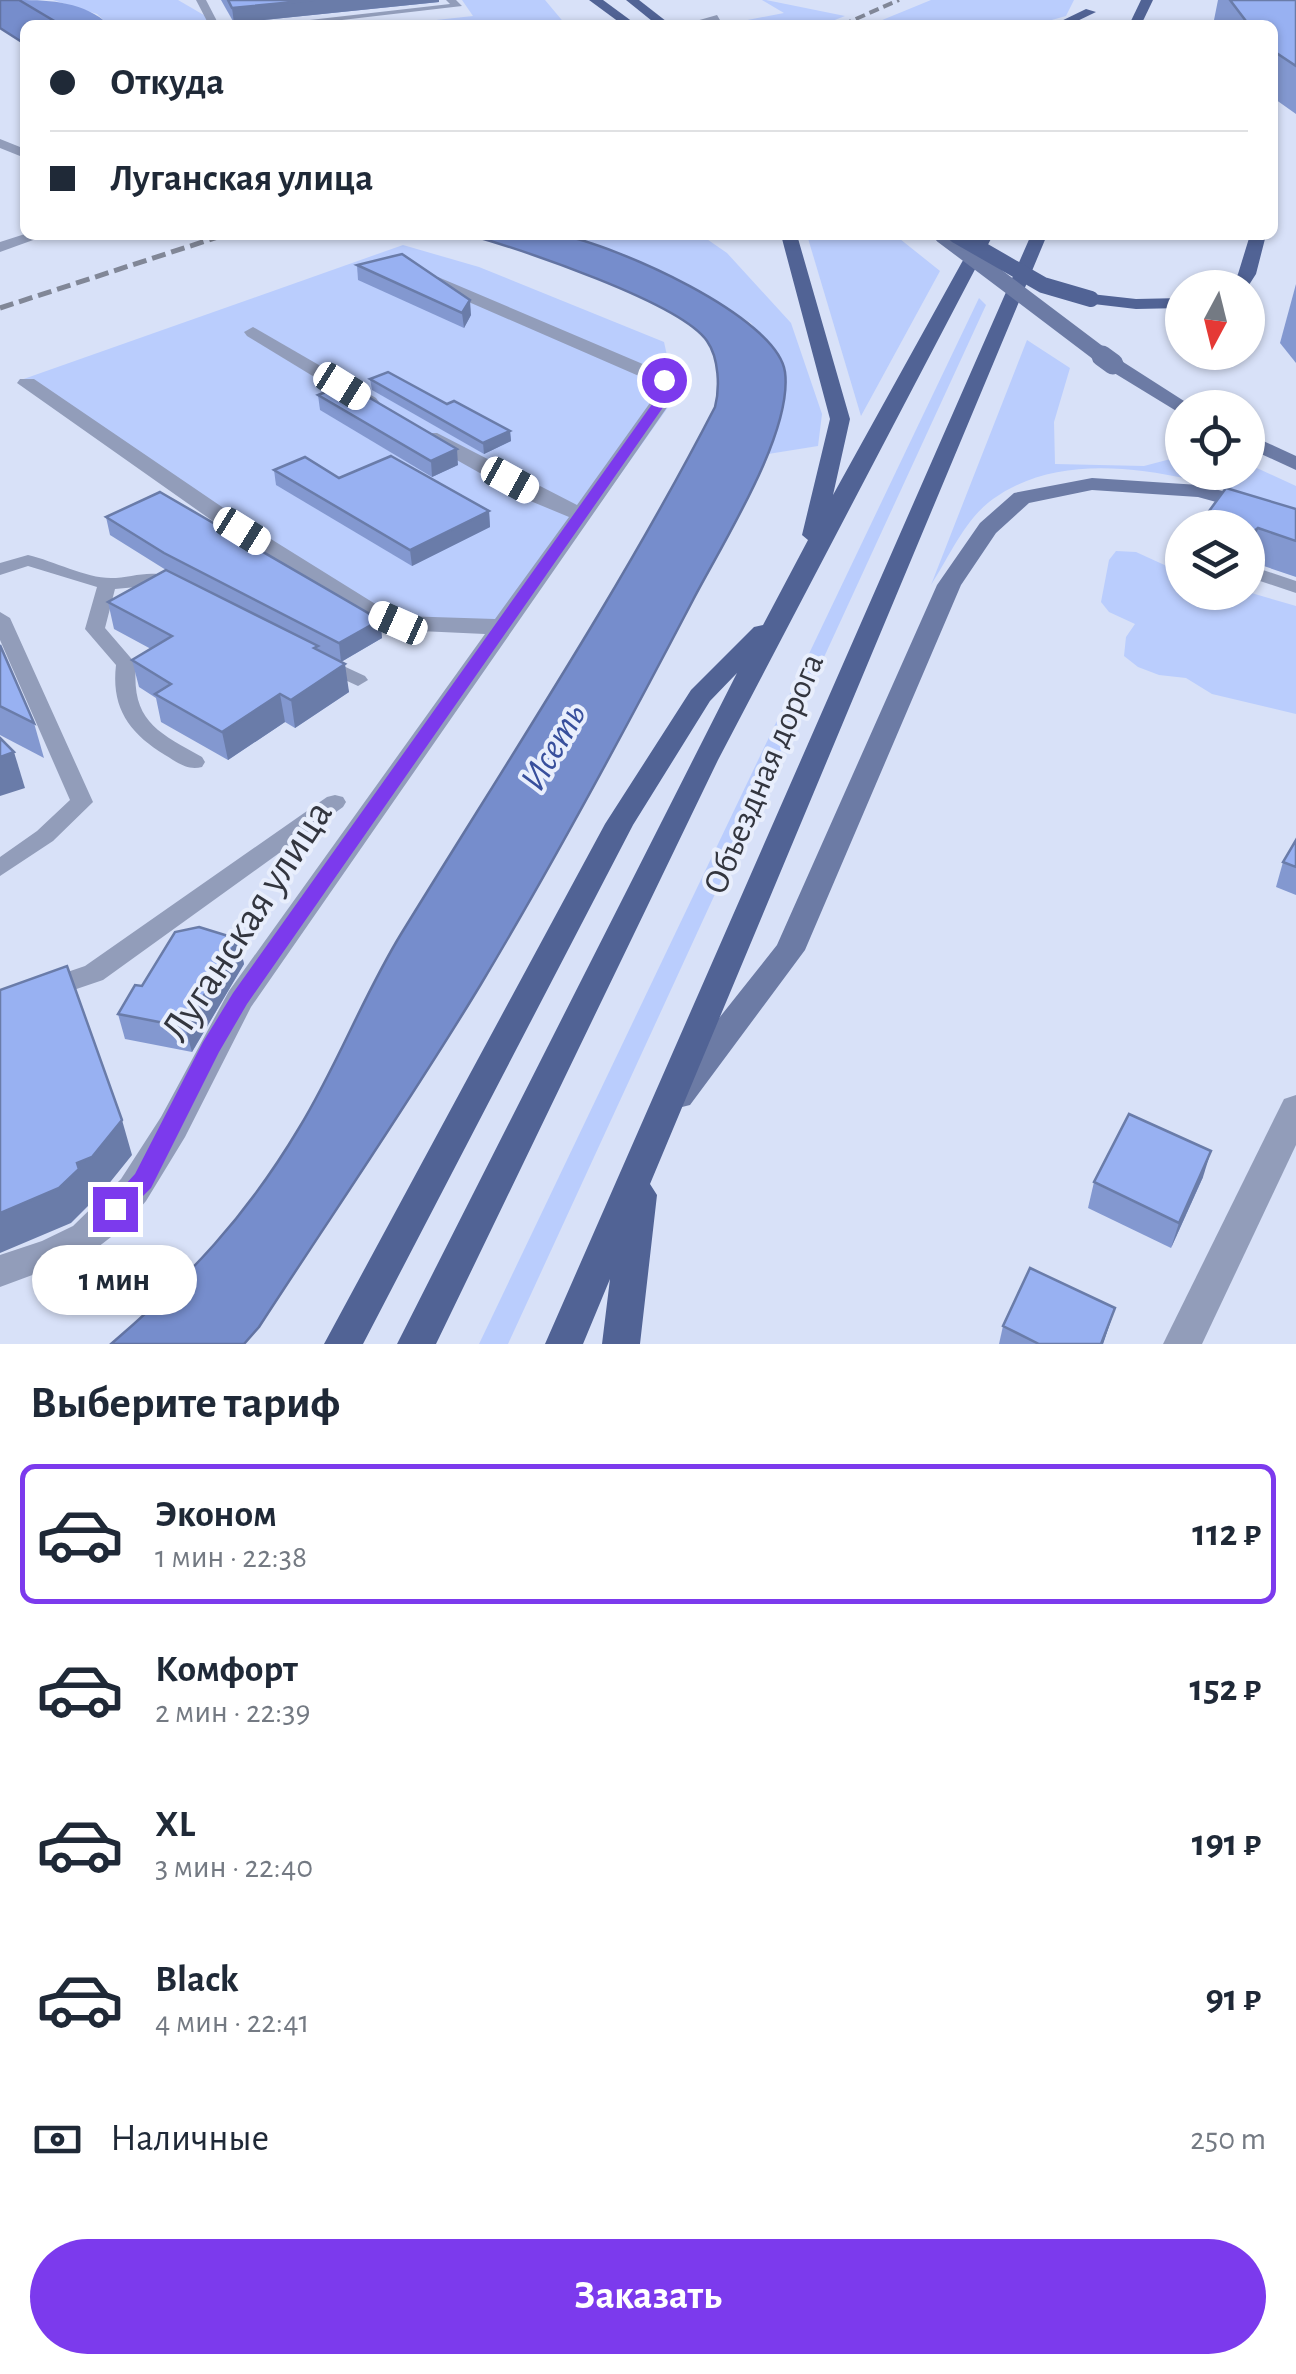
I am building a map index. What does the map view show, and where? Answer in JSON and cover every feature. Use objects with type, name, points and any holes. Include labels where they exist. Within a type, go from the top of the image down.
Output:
[{"type":"main road","points":[[596,0],[625,20]]},
{"type":"main road","points":[[632,0],[658,20]]},
{"type":"main road","points":[[791,240],[840,419],[807,563]]},
{"type":"main road","points":[[949,240],[1128,374],[1165,396]]},
{"type":"main road","points":[[965,240],[1043,285],[1091,299],[1165,302]]},
{"type":"main road","name":"Объездная дорога","points":[[416,1344],[598,970],[780,614],[915,372],[982,240]]},
{"type":"main road","name":"Объездная дорога","points":[[564,1344],[1036,240]]},
{"type":"main road","points":[[1249,270],[1257,240]]},
{"type":"main road","points":[[1265,448],[1296,464]]},
{"type":"main road","points":[[666,1111],[790,950],[949,585],[988,528],[1022,498],[1092,484],[1199,491],[1296,517]]},
{"type":"main road","points":[[343,1344],[619,824],[700,696],[780,614]]},
{"type":"main road","points":[[622,1344],[642,1167]]},
{"type":"street","name":"Луганская улица","points":[[0,1271],[87,1236],[143,1181],[210,1048],[240,999],[667,393],[664,380],[438,282]]},
{"type":"street","points":[[253,332],[380,409]]},
{"type":"street","points":[[28,383],[242,531],[369,610],[398,623],[504,627]]},
{"type":"street","points":[[410,426],[581,514]]},
{"type":"street","points":[[1182,1344],[1296,1108]]},
{"type":"lane","points":[[320,20],[458,6],[451,0]]},
{"type":"lane","points":[[705,9],[718,18],[711,20]]},
{"type":"lane","points":[[0,569],[28,560],[107,584],[161,579],[194,596]]},
{"type":"lane","points":[[1265,576],[1296,586]]},
{"type":"lane","points":[[107,584],[95,629],[126,664],[120,691],[142,732],[194,762]]},
{"type":"lane","points":[[0,618],[82,802],[46,836],[0,868]]},
{"type":"lane","points":[[309,655],[358,680]]},
{"type":"lane","points":[[0,1005],[94,973],[335,802]]},
{"type":"shaded area","points":[[19,0],[78,7],[103,20],[53,20]]},
{"type":"shaded area","points":[[53,0],[178,0],[212,20],[104,20],[97,14]]},
{"type":"shaded area","points":[[462,0],[545,0],[562,20],[436,20],[473,16]]},
{"type":"shaded area","points":[[762,0],[845,16],[835,20],[748,20],[784,13]]},
{"type":"shaded area","points":[[931,0],[1074,0],[1066,16],[1052,20],[882,20]]},
{"type":"shaded area","points":[[575,240],[708,240],[727,253],[791,323],[822,414],[818,446],[768,454],[784,408],[785,371],[751,323],[688,284]]},
{"type":"shaded area","points":[[808,240],[901,240],[940,271],[861,416]]},
{"type":"shaded area","points":[[403,245],[479,267],[664,342],[676,396],[527,606],[483,628],[382,627],[221,523],[18,381]]},
{"type":"shaded area","points":[[979,298],[986,305],[508,1344],[479,1344]]},
{"type":"shaded area","points":[[1027,340],[1070,368],[1054,422],[1055,464],[1144,466],[1165,460],[1165,475],[1102,468],[1064,471],[1027,481],[993,499],[966,528],[931,585]]},
{"type":"shaded area","points":[[1265,472],[1296,486],[1296,509],[1233,490],[1265,490]]},
{"type":"shaded area","points":[[1116,551],[1136,552],[1165,565],[1165,610],[1265,610],[1265,597],[1296,606],[1296,714],[1212,694],[1186,678],[1159,675],[1138,667],[1124,656],[1126,637],[1135,624],[1109,612],[1101,602],[1109,560]]},
{"type":"water","points":[[0,0],[19,0],[53,20],[20,20],[20,41],[0,28]]},
{"type":"water","name":"Исеть","points":[[486,240],[585,241],[689,286],[754,328],[775,350],[785,372],[785,397],[767,456],[737,519],[536,890],[427,1070],[259,1327],[244,1344],[111,1344],[166,1295],[214,1244],[279,1160],[313,1104],[387,958],[603,608],[715,407],[718,382],[714,356],[707,341],[691,326],[633,294]]},
{"type":"building","points":[[228,0],[314,0],[232,8]]},
{"type":"building","points":[[1230,0],[1296,0],[1296,66],[1278,54],[1278,20],[1245,20]]},
{"type":"building","points":[[402,254],[470,300],[462,313],[357,265]]},
{"type":"building","points":[[388,372],[447,404],[454,401],[510,431],[483,443],[370,379]]},
{"type":"building","points":[[346,384],[457,449],[431,461],[318,395]]},
{"type":"building","points":[[391,456],[489,511],[410,550],[274,470],[305,457],[339,478]]},
{"type":"building","points":[[1225,490],[1296,509],[1296,541],[1265,530],[1265,510],[1210,510]]},
{"type":"building","points":[[160,492],[380,620],[339,643],[164,553],[106,517]]},
{"type":"building","points":[[166,570],[318,646],[314,648],[345,664],[291,700],[280,694],[222,732],[155,694],[171,684],[132,660],[172,636],[108,602]]},
{"type":"building","points":[[0,645],[34,723],[0,706]]},
{"type":"building","points":[[0,738],[14,752],[0,757]]},
{"type":"building","points":[[1296,840],[1296,867],[1283,862]]},
{"type":"building","points":[[199,927],[238,939],[185,1027],[118,1014],[135,985],[142,986],[175,932]]},
{"type":"building","points":[[67,966],[122,1120],[92,1157],[77,1163],[79,1169],[59,1188],[0,1213],[0,990]]},
{"type":"building","points":[[1129,1114],[1211,1151],[1179,1223],[1094,1182]]},
{"type":"building","points":[[1030,1268],[1115,1308],[1101,1344],[1039,1344],[1003,1326]]},
{"type":"railway","points":[[853,20],[899,0]]},
{"type":"railway","points":[[0,308],[209,240]]},
{"type":"route","points":[[115,1209],[143,1181],[210,1048],[240,999],[667,393],[664,380]]}]
